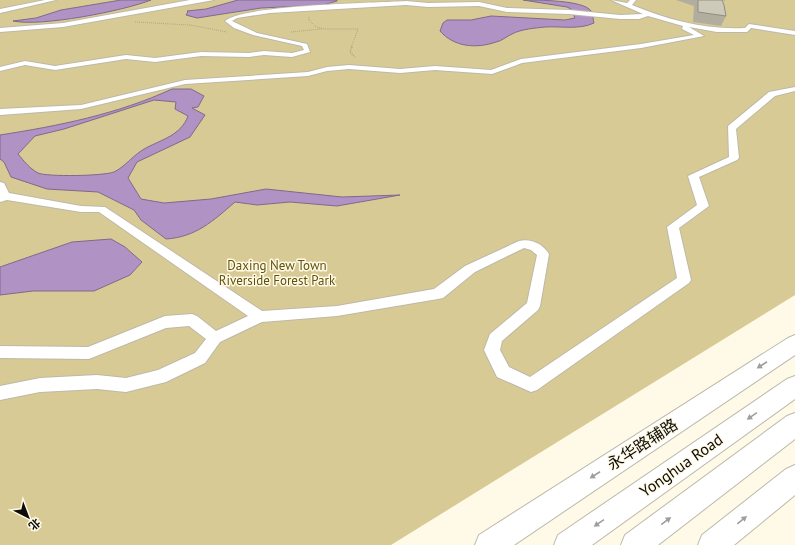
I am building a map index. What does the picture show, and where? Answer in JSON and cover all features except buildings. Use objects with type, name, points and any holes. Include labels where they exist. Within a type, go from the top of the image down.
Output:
[{"type":"street","points":[[0,11],[53,0]]},
{"type":"street","points":[[0,30],[42,28],[211,0]]},
{"type":"street","points":[[614,0],[631,2],[648,14],[689,25],[733,31],[747,30],[749,26],[795,33]]},
{"type":"street","points":[[0,68],[25,63],[43,68],[56,68],[126,57],[155,60],[213,54],[250,55],[264,53],[292,55],[308,51],[306,45],[246,32],[228,22],[235,17],[270,11],[399,3],[479,4],[496,8],[569,12],[620,17],[639,17],[648,14]]},
{"type":"street","points":[[0,112],[81,107],[185,82],[308,74],[335,68],[350,67],[400,71],[434,68],[492,72],[521,61],[641,46],[701,36],[684,28],[689,25]]},
{"type":"street","points":[[0,393],[40,385],[97,382],[126,385],[160,377],[200,358],[215,338],[260,317],[337,311],[438,294],[470,269],[523,244],[535,246],[543,254],[533,306],[495,338],[492,350],[503,372],[531,385],[684,280],[673,227],[703,206],[693,176],[734,158],[731,128],[772,94],[795,89]]},
{"type":"street","points":[[2,193],[81,209],[102,209],[260,317]]},
{"type":"street","points":[[0,352],[89,353],[164,322],[192,320],[215,338]]},
{"type":"street","name":"永华路辅路","points":[[489,545],[795,344]]},
{"type":"street","name":"Yonghua Road","points":[[568,545],[795,386]]},
{"type":"street","points":[[635,545],[795,424]]},
{"type":"street","points":[[712,545],[795,478]]},
{"type":"path","points":[[321,8],[309,12],[309,20],[316,27],[326,29],[358,29],[350,52],[359,59]]},
{"type":"path","points":[[107,17],[131,22],[190,25],[220,31],[246,32]]},
{"type":"green space","name":"Daxing New Town Riverside Forest Park","points":[[0,0],[795,0],[795,295],[391,545],[0,545]]},
{"type":"shaded area","points":[[121,0],[151,0],[122,9],[82,17],[42,22],[13,21],[36,18],[61,10]]},
{"type":"shaded area","points":[[238,0],[337,1],[323,5],[261,8],[197,18],[186,15],[188,12],[187,11],[206,9]]},
{"type":"shaded area","points":[[523,0],[560,1],[587,7],[591,11],[594,23],[576,27],[545,27],[524,30],[516,32],[498,41],[473,46],[452,40],[440,31],[443,23],[447,20],[471,20],[491,16],[565,20],[575,18],[571,9],[567,7]]},
{"type":"shaded area","points":[[172,89],[191,89],[204,96],[198,107],[192,108],[205,115],[190,137],[137,162],[128,178],[141,199],[164,203],[211,199],[266,189],[342,197],[400,195],[337,206],[290,202],[257,205],[235,202],[204,227],[177,238],[166,239],[141,220],[134,210],[98,192],[47,189],[11,177],[4,162],[0,159],[0,135],[44,128],[88,118],[151,98]],"holes":[[[154,100],[176,102],[175,109],[188,116],[181,128],[171,136],[137,154],[114,172],[88,175],[43,174],[32,169],[18,154],[35,136],[64,129]]]},
{"type":"shaded area","points":[[111,239],[125,247],[142,262],[130,275],[94,291],[33,291],[0,295],[0,267],[72,242]]}]
